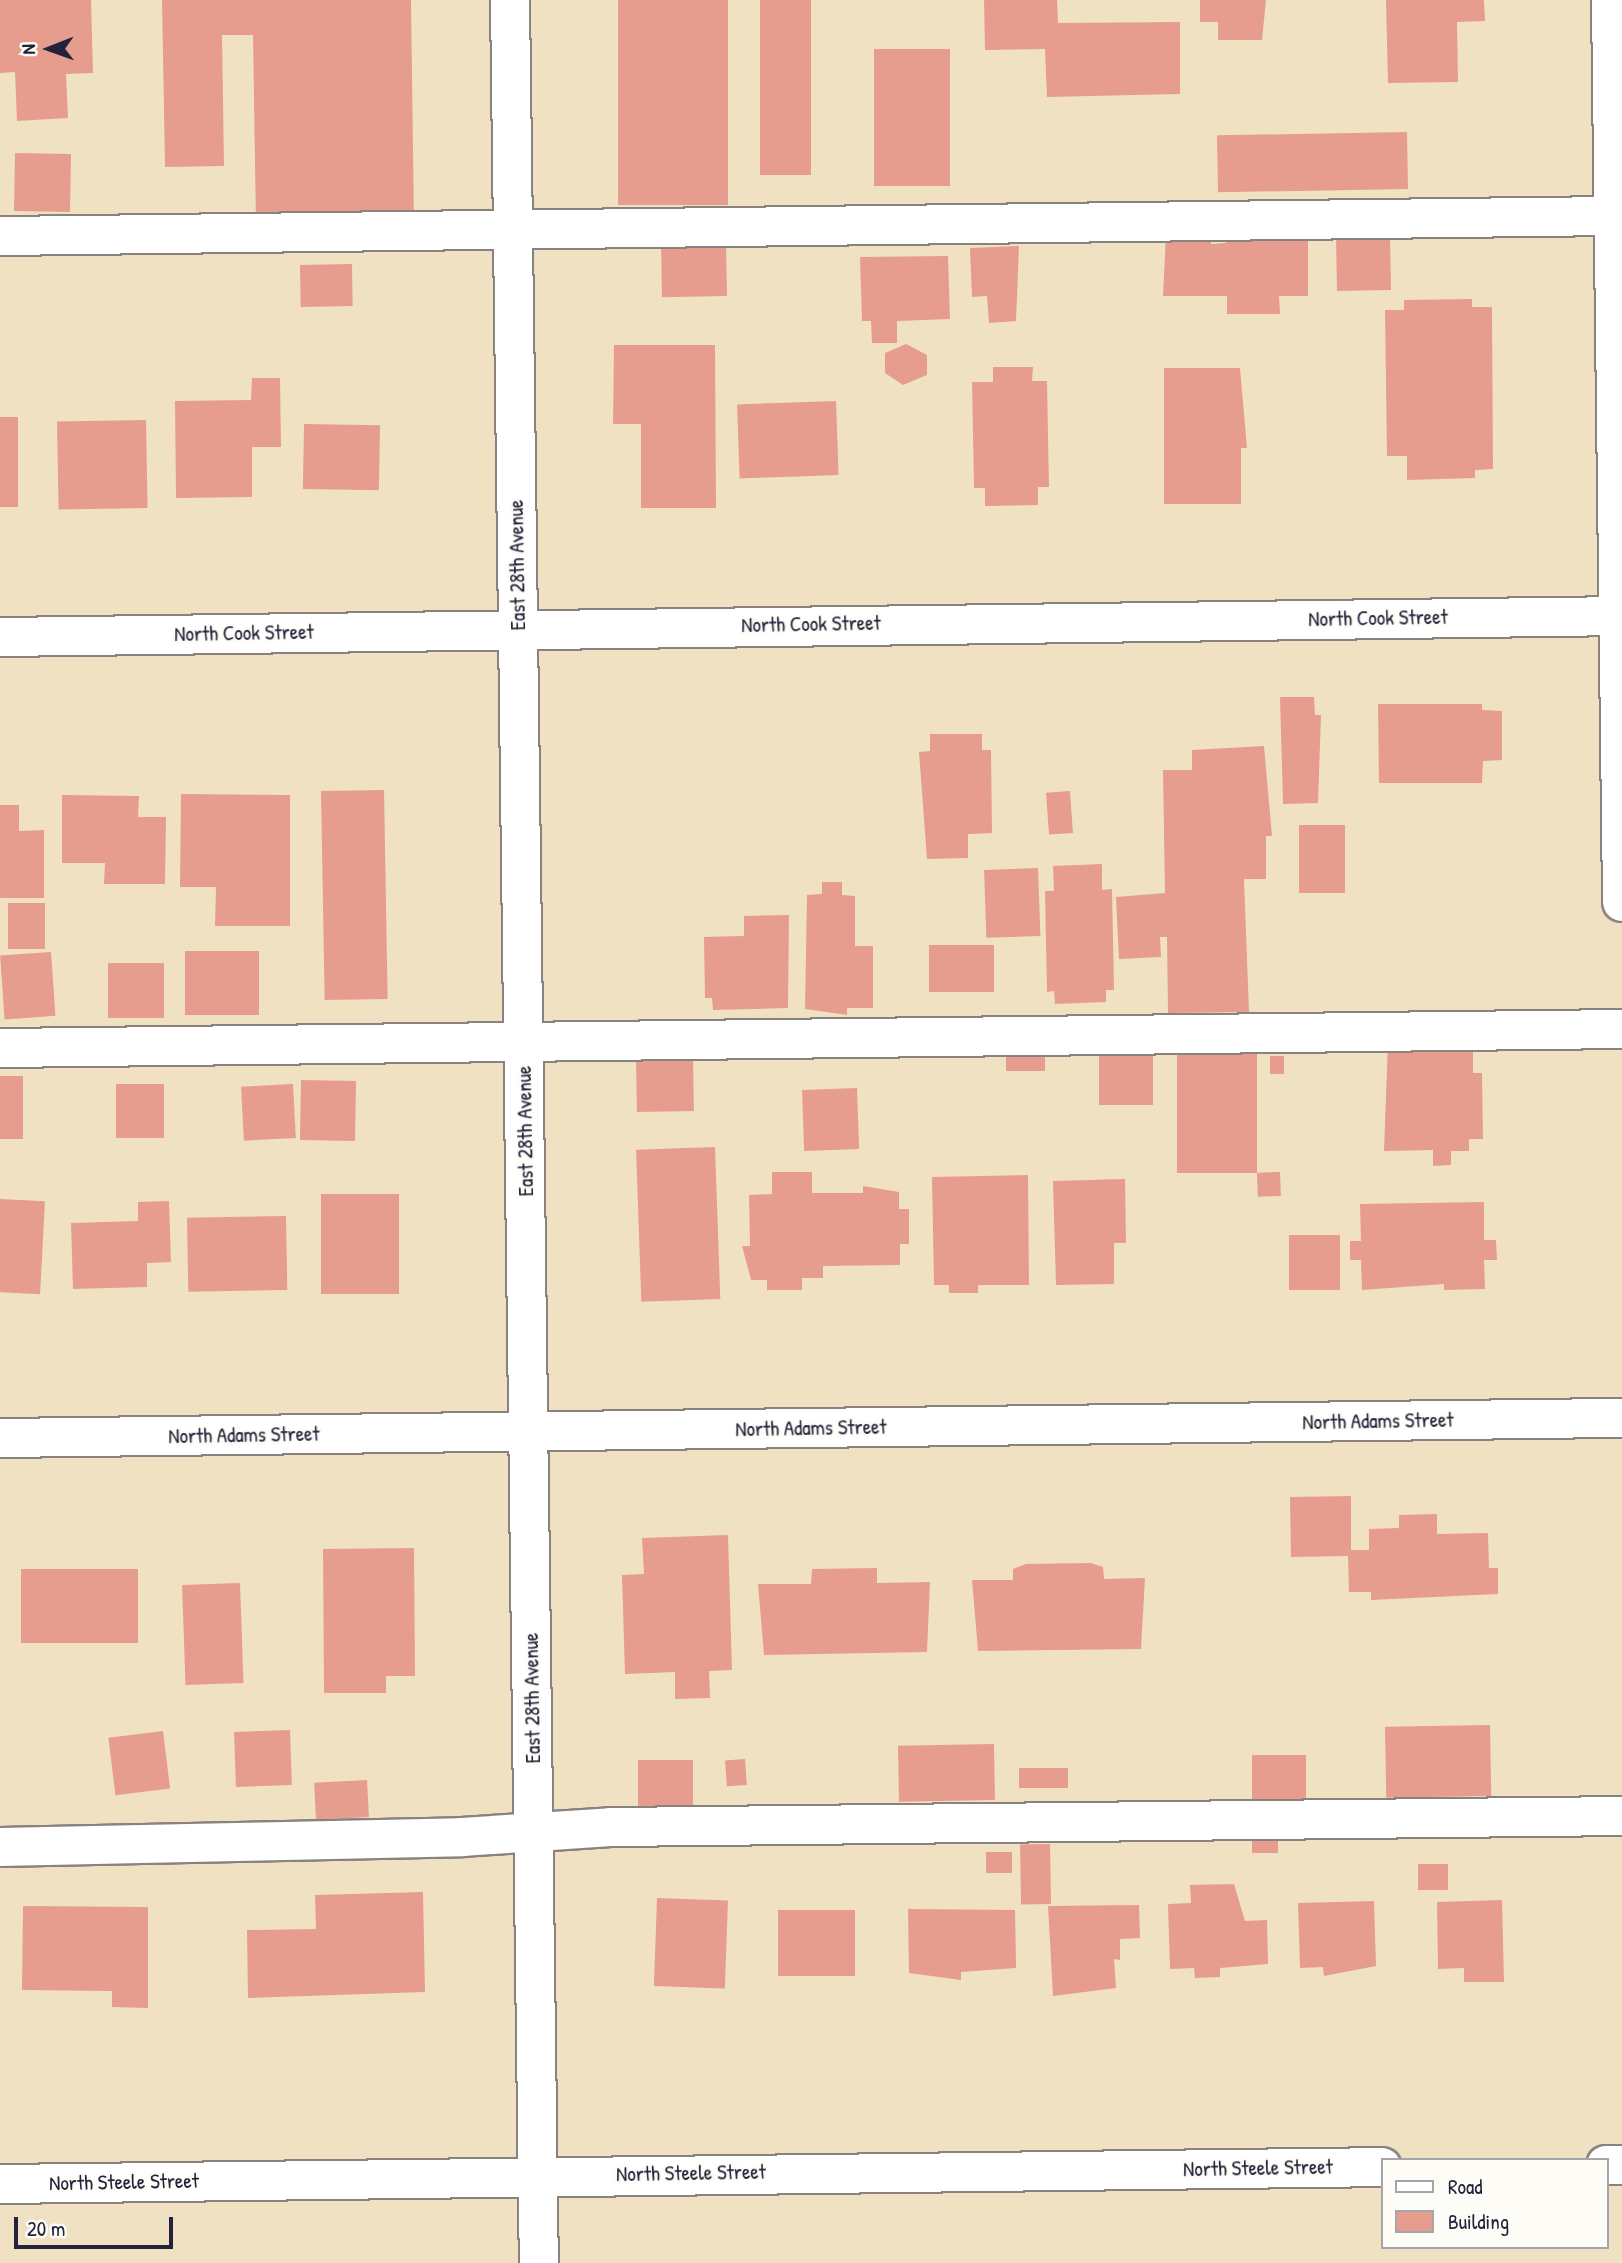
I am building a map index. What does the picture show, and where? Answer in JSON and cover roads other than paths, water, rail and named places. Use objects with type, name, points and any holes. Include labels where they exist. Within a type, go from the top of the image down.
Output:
[{"type":"street","name":"East 28th Avenue","points":[[510,0],[539,2263]]},
{"type":"street","points":[[1611,0],[1618,216],[1622,902]]},
{"type":"street","points":[[0,236],[512,226],[1618,216]]},
{"type":"street","name":"North Cook Street","points":[[0,637],[518,628],[1621,616]]},
{"type":"street","points":[[0,1048],[1622,1028]]},
{"type":"street","name":"North Adams Street","points":[[0,1438],[1622,1418]]},
{"type":"street","points":[[0,1847],[533,1833],[1622,1816]]},
{"type":"street","name":"North Steele Street","points":[[0,2184],[538,2175],[1380,2167]]}]
